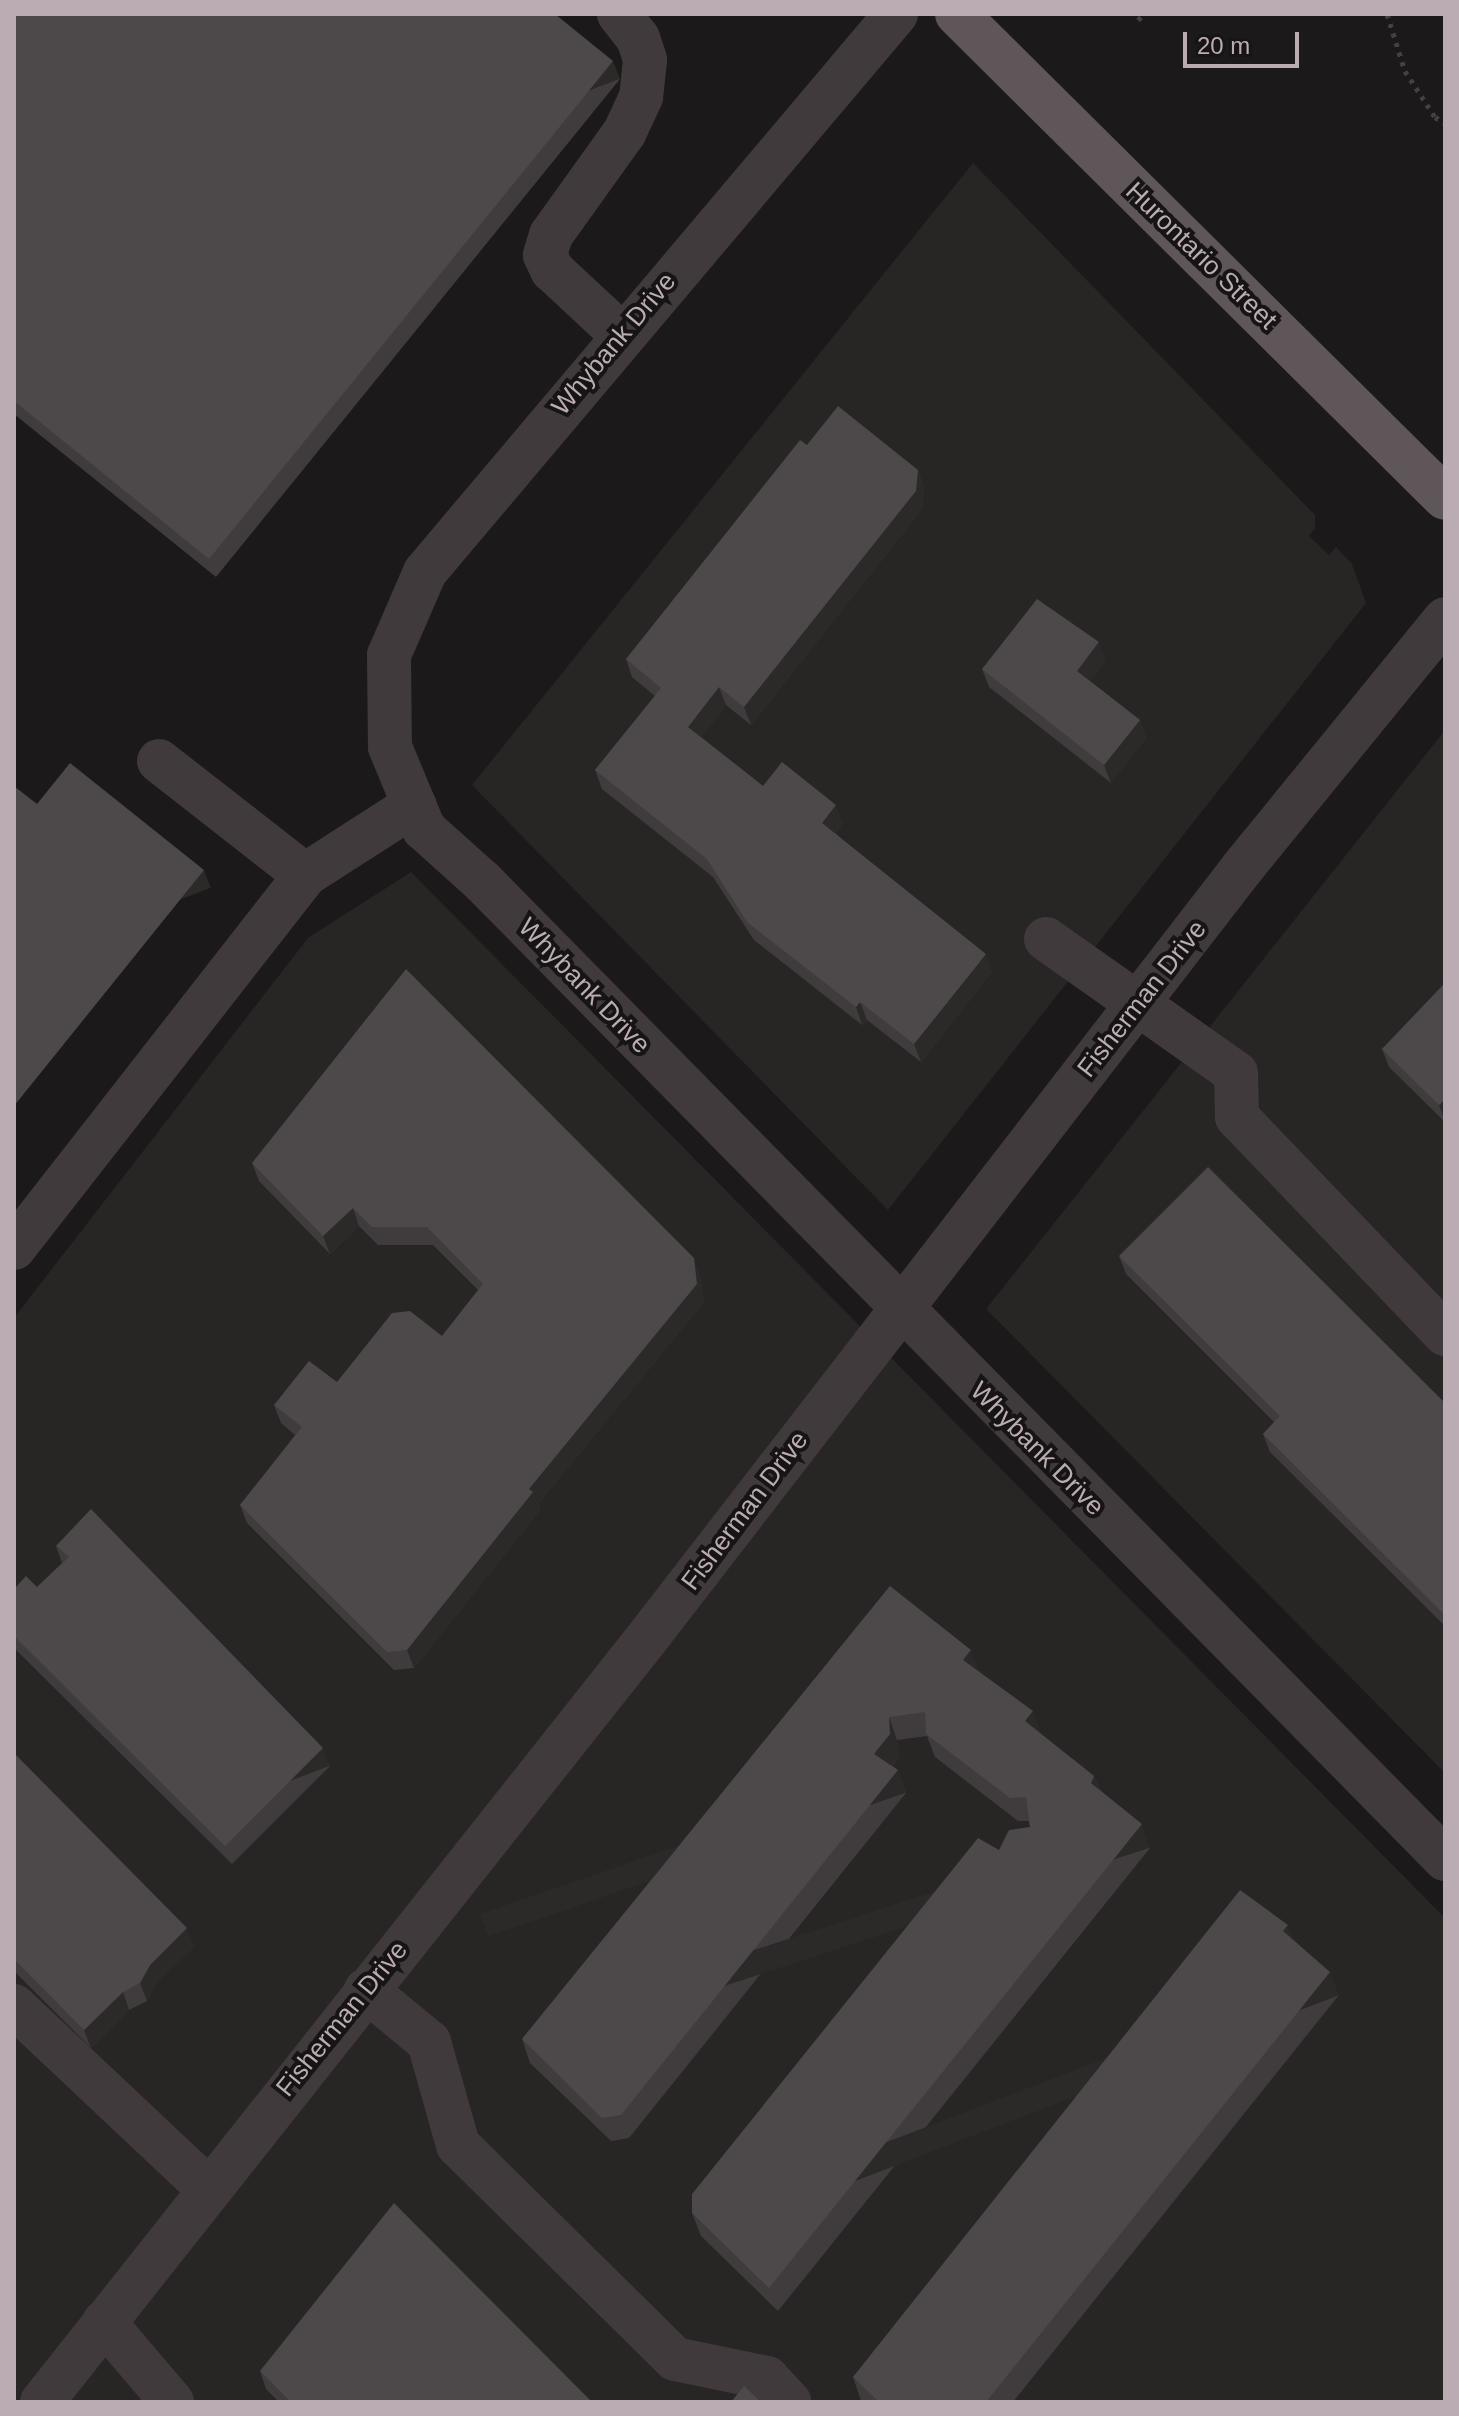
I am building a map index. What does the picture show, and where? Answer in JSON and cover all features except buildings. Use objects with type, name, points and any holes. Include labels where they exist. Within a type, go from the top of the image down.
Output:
[{"type":"main road","name":"Hurontario Street","points":[[957,14],[1445,498]]},
{"type":"street","points":[[619,14],[638,38],[645,60],[641,97],[624,133],[551,235],[545,255],[552,270],[622,335]]},
{"type":"street","name":"Whybank Drive","points":[[896,14],[425,572],[389,655],[390,747],[424,829],[482,881],[899,1309],[1444,1856]]},
{"type":"street","name":"Fisherman Drive","points":[[42,2402],[651,1633],[899,1309],[1138,1007],[1243,867],[1445,619]]},
{"type":"street","points":[[159,761],[305,875]]},
{"type":"street","points":[[14,1248],[305,875],[414,805]]},
{"type":"street","points":[[1046,939],[1138,1007],[1236,1073],[1237,1117],[1445,1334]]},
{"type":"street","points":[[366,1990],[429,2042],[458,2145],[675,2359],[767,2378],[789,2402]]},
{"type":"street","points":[[14,2006],[208,2189]]},
{"type":"street","points":[[104,2322],[172,2402]]},
{"type":"path","points":[[1138,20],[1144,14]]},
{"type":"path","points":[[1387,14],[1405,71],[1435,117],[1445,123]]},
{"type":"shaded area","points":[[973,163],[1315,515],[1315,528],[1309,536],[1329,555],[1336,547],[1352,564],[1366,603],[888,1210],[472,785]]},
{"type":"shaded area","points":[[1445,730],[1445,1773],[986,1309]]},
{"type":"shaded area","points":[[411,872],[1445,1918],[1445,2402],[14,2402],[14,1318],[308,938]]}]
